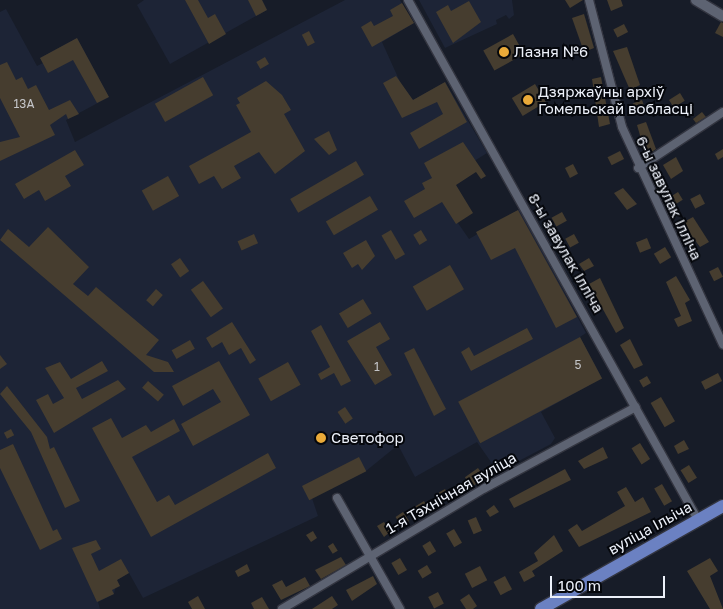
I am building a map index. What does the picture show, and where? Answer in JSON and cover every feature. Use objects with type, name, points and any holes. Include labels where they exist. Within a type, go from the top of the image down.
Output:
[{"type":"main road","name":"вуліца Ільіча","points":[[540,609],[723,506]]},
{"type":"street","name":"8-ы завулак Ілліча","points":[[408,0],[698,520]]},
{"type":"street","name":"6-ы завулак Ілліча","points":[[589,0],[622,127],[638,168],[723,345]]},
{"type":"street","points":[[696,0],[723,16]]},
{"type":"street","points":[[638,168],[723,112]]},
{"type":"street","name":"1-я Тэхнічная вуліца","points":[[282,609],[371,559],[502,479],[636,407]]},
{"type":"street","points":[[337,498],[400,609]]},
{"type":"shaded area","points":[[144,0],[262,0],[267,10],[170,64],[137,5]]},
{"type":"shaded area","points":[[345,0],[400,0],[414,23],[382,42],[401,84],[413,100],[445,82],[487,153],[433,187],[469,239],[520,209],[586,333],[580,337],[602,378],[541,412],[555,438],[551,444],[498,472],[477,442],[415,477],[398,445],[366,471],[312,498],[318,516],[143,598],[129,573],[117,580],[114,594],[98,602],[100,609],[0,609],[0,12],[6,9],[37,66],[43,63],[40,58],[77,38],[109,97],[66,120],[75,142]]},
{"type":"shaded area","points":[[419,0],[512,0],[514,15],[509,19],[506,15],[496,20],[497,24],[445,48]]},
{"type":"building","points":[[185,0],[198,0],[208,18],[215,14],[226,34],[209,44]]},
{"type":"building","points":[[248,0],[262,0],[267,10],[256,16]]},
{"type":"building","points":[[565,0],[583,0],[570,8]]},
{"type":"building","points":[[607,0],[621,0],[623,6],[611,11]]},
{"type":"building","points":[[469,1],[481,22],[453,43],[436,12],[448,5],[451,11]]},
{"type":"building","points":[[402,3],[414,23],[372,47],[361,27],[371,21],[374,26],[393,16],[390,10]]},
{"type":"building","points":[[584,14],[594,48],[584,52],[572,18]]},
{"type":"building","points":[[721,22],[723,23],[723,37],[715,33]]},
{"type":"building","points":[[624,24],[628,32],[617,37],[613,29]]},
{"type":"building","points":[[309,31],[315,43],[308,46],[302,35]]},
{"type":"building","name":"Лазня №6","points":[[513,34],[524,54],[494,71],[483,50]]},
{"type":"building","points":[[77,38],[109,97],[97,103],[73,60],[48,73],[40,58]]},
{"type":"building","points":[[627,47],[640,85],[630,90],[613,51]]},
{"type":"building","points":[[265,57],[269,64],[260,69],[256,62]]},
{"type":"building","points":[[7,62],[16,80],[22,77],[28,89],[36,85],[49,110],[70,100],[79,114],[68,119],[66,114],[50,125],[55,135],[0,161],[0,142],[20,137],[0,98],[0,65]]},
{"type":"building","points":[[396,76],[413,100],[445,82],[467,122],[419,149],[410,133],[443,114],[437,102],[402,118],[383,83]]},
{"type":"building","points":[[203,77],[213,95],[165,122],[155,104]]},
{"type":"building","points":[[601,77],[610,124],[599,127],[592,79]]},
{"type":"building","points":[[266,81],[282,95],[291,110],[284,114],[305,151],[275,174],[259,152],[234,166],[241,178],[222,189],[214,176],[199,184],[189,166],[251,132],[236,105],[240,103],[237,98]]},
{"type":"building","name":"Дзяржаўны архіў Гомельскай вобласці","points":[[535,84],[546,102],[523,116],[512,98]]},
{"type":"building","points":[[680,93],[685,101],[674,108],[669,100]]},
{"type":"building","points":[[642,100],[645,108],[636,112],[633,104]]},
{"type":"building","points":[[702,112],[706,117],[696,123],[693,119]]},
{"type":"building","points":[[646,122],[656,149],[646,156],[637,125]]},
{"type":"building","points":[[329,131],[337,150],[329,155],[314,139]]},
{"type":"building","points":[[463,142],[486,176],[481,179],[476,172],[456,185],[473,213],[456,224],[442,202],[414,218],[404,201],[425,189],[422,183],[432,178],[424,163]]},
{"type":"building","points":[[723,149],[723,157],[718,160],[715,154]]},
{"type":"building","points":[[75,150],[84,165],[65,176],[71,186],[45,201],[39,190],[24,199],[15,184]]},
{"type":"building","points":[[620,151],[624,159],[612,165],[608,157]]},
{"type":"building","points":[[676,157],[683,171],[671,179],[663,165]]},
{"type":"building","points":[[356,161],[364,175],[298,213],[290,199]]},
{"type":"building","points":[[573,164],[578,174],[570,178],[565,168]]},
{"type":"building","points":[[168,176],[179,196],[153,211],[142,191]]},
{"type":"building","points":[[623,188],[637,204],[627,210],[614,193]]},
{"type":"building","points":[[678,192],[683,200],[675,204],[670,197]]},
{"type":"building","points":[[700,194],[705,204],[695,209],[690,199]]},
{"type":"building","points":[[370,196],[378,210],[334,235],[326,222]]},
{"type":"building","points":[[518,210],[577,317],[556,328],[515,248],[491,260],[476,232]]},
{"type":"building","points":[[562,212],[567,221],[556,227],[552,218]]},
{"type":"building","points":[[693,217],[709,242],[700,247],[682,223]]},
{"type":"building","points":[[48,227],[89,267],[73,284],[88,296],[96,287],[159,340],[146,355],[168,362],[174,372],[154,372],[0,240],[8,229],[29,247]]},
{"type":"building","points":[[391,230],[405,254],[395,260],[381,235]]},
{"type":"building","points":[[421,230],[427,240],[419,245],[413,235]]},
{"type":"building","points":[[254,234],[258,243],[242,250],[238,241]]},
{"type":"building","points":[[574,234],[579,243],[570,248],[565,239]]},
{"type":"building","points":[[647,238],[651,248],[640,253],[636,242]]},
{"type":"building","points":[[366,240],[375,256],[362,270],[358,264],[352,268],[343,253]]},
{"type":"building","points":[[665,247],[671,257],[660,264],[654,254]]},
{"type":"building","points":[[180,258],[189,271],[180,277],[171,264]]},
{"type":"building","points":[[589,258],[594,266],[584,271],[579,264]]},
{"type":"building","points":[[450,265],[464,289],[427,311],[413,286]]},
{"type":"building","points":[[718,267],[723,277],[714,281],[709,272]]},
{"type":"building","points":[[676,276],[690,300],[685,303],[692,321],[678,327],[674,319],[681,316],[666,282]]},
{"type":"building","points":[[600,278],[624,328],[616,333],[589,284]]},
{"type":"building","points":[[203,281],[223,309],[211,317],[191,290]]},
{"type":"building","points":[[156,289],[163,295],[153,306],[146,300]]},
{"type":"building","points":[[363,299],[372,314],[348,328],[339,313]]},
{"type":"building","points":[[232,322],[256,360],[250,364],[241,348],[229,355],[222,342],[212,348],[206,338]]},
{"type":"building","points":[[380,322],[390,339],[376,347],[392,375],[375,385],[347,341]]},
{"type":"building","points":[[321,325],[351,381],[341,386],[334,373],[321,380],[318,374],[330,367],[311,331]]},
{"type":"building","points":[[527,328],[533,339],[471,371],[461,352],[469,347],[474,356]]},
{"type":"building","points":[[580,337],[602,378],[480,443],[458,402]]},
{"type":"building","points":[[630,339],[643,365],[634,369],[620,345]]},
{"type":"building","points":[[190,340],[195,349],[176,359],[172,350]]},
{"type":"building","points":[[414,348],[446,409],[434,416],[404,353]]},
{"type":"building","points":[[0,355],[7,364],[0,369]]},
{"type":"building","points":[[102,361],[108,371],[76,388],[82,399],[118,380],[126,389],[54,433],[36,400],[48,394],[53,404],[64,398],[45,368],[60,362],[71,379]]},
{"type":"building","points":[[219,361],[250,415],[193,446],[181,424],[221,402],[213,389],[183,406],[172,386]]},
{"type":"building","points":[[288,362],[301,385],[271,401],[258,378]]},
{"type":"building","points":[[718,373],[722,381],[705,390],[701,382]]},
{"type":"building","points":[[647,376],[651,383],[643,387],[639,380]]},
{"type":"building","points":[[148,381],[164,395],[158,402],[142,388]]},
{"type":"building","points":[[7,386],[47,437],[50,449],[54,447],[80,501],[65,508],[31,432],[0,394]]},
{"type":"building","points":[[661,397],[675,421],[665,427],[651,403]]},
{"type":"building","points":[[345,407],[353,419],[345,424],[338,412]]},
{"type":"building","points":[[111,418],[122,438],[146,425],[151,432],[174,419],[180,431],[132,457],[157,502],[169,495],[175,505],[268,453],[276,468],[151,537],[92,428]]},
{"type":"building","points":[[11,429],[14,435],[7,439],[4,433]]},
{"type":"building","points":[[684,440],[689,449],[678,454],[674,446]]},
{"type":"building","points":[[640,443],[650,459],[642,464],[632,448]]},
{"type":"building","points":[[13,444],[53,531],[57,529],[62,539],[40,550],[0,468],[0,450]]},
{"type":"building","points":[[603,447],[608,458],[584,469],[578,461]]},
{"type":"building","points":[[359,457],[366,471],[309,500],[302,486]]},
{"type":"building","points":[[689,465],[697,478],[688,483],[681,470]]},
{"type":"building","points":[[478,468],[485,478],[472,487],[465,477]]},
{"type":"building","points":[[565,469],[571,480],[514,508],[509,499]]},
{"type":"building","points":[[662,484],[672,501],[664,506],[654,488]]},
{"type":"building","points":[[626,487],[635,502],[643,497],[651,512],[579,547],[568,530],[577,524],[582,531],[625,506],[617,492]]},
{"type":"building","points":[[445,489],[450,498],[444,501],[439,492]]},
{"type":"building","points":[[424,501],[431,512],[422,517],[416,506]]},
{"type":"building","points":[[494,505],[499,512],[490,517],[486,511]]},
{"type":"building","points":[[403,512],[409,521],[402,526],[396,517]]},
{"type":"building","points":[[476,517],[482,531],[474,534],[468,521]]},
{"type":"building","points":[[384,522],[390,532],[384,537],[377,526]]},
{"type":"building","points":[[454,529],[462,543],[454,547],[446,534]]},
{"type":"building","points":[[313,531],[317,538],[311,542],[306,535]]},
{"type":"building","points":[[554,535],[563,551],[532,571],[535,576],[524,582],[519,572],[538,561],[534,553]]},
{"type":"building","points":[[96,540],[101,549],[91,554],[99,571],[121,559],[129,573],[117,580],[120,586],[112,590],[114,594],[97,602],[72,548]]},
{"type":"building","points":[[430,541],[436,551],[428,556],[422,546]]},
{"type":"building","points":[[333,543],[338,551],[333,554],[328,546]]},
{"type":"building","points":[[341,557],[346,565],[321,579],[315,570]]},
{"type":"building","points":[[400,558],[407,570],[398,575],[391,563]]},
{"type":"building","points":[[710,558],[718,571],[710,576],[723,609],[710,609],[687,571]]},
{"type":"building","points":[[247,564],[250,571],[238,577],[235,571]]},
{"type":"building","points":[[427,565],[432,573],[422,578],[418,571]]},
{"type":"building","points":[[480,566],[487,580],[472,588],[465,574]]},
{"type":"building","points":[[373,576],[377,584],[352,601],[346,590]]},
{"type":"building","points":[[505,576],[512,589],[501,595],[494,582]]},
{"type":"building","points":[[305,577],[310,586],[281,600],[272,585],[282,580],[286,587]]},
{"type":"building","points":[[438,592],[444,604],[434,609],[428,597]]},
{"type":"building","points":[[469,594],[477,606],[473,609],[466,609],[460,600]]},
{"type":"building","points":[[198,596],[205,609],[192,609],[188,602]]},
{"type":"building","points":[[332,596],[338,605],[332,609],[312,609]]},
{"type":"building","points":[[262,597],[269,609],[254,609],[251,603]]},
{"type":"place","name":"Лазня №6","points":[[504,52]]},
{"type":"place","name":"Дзяржаўны архіў Гомельскай вобласці","points":[[528,100]]},
{"type":"place","name":"Светофор","points":[[321,438]]}]
